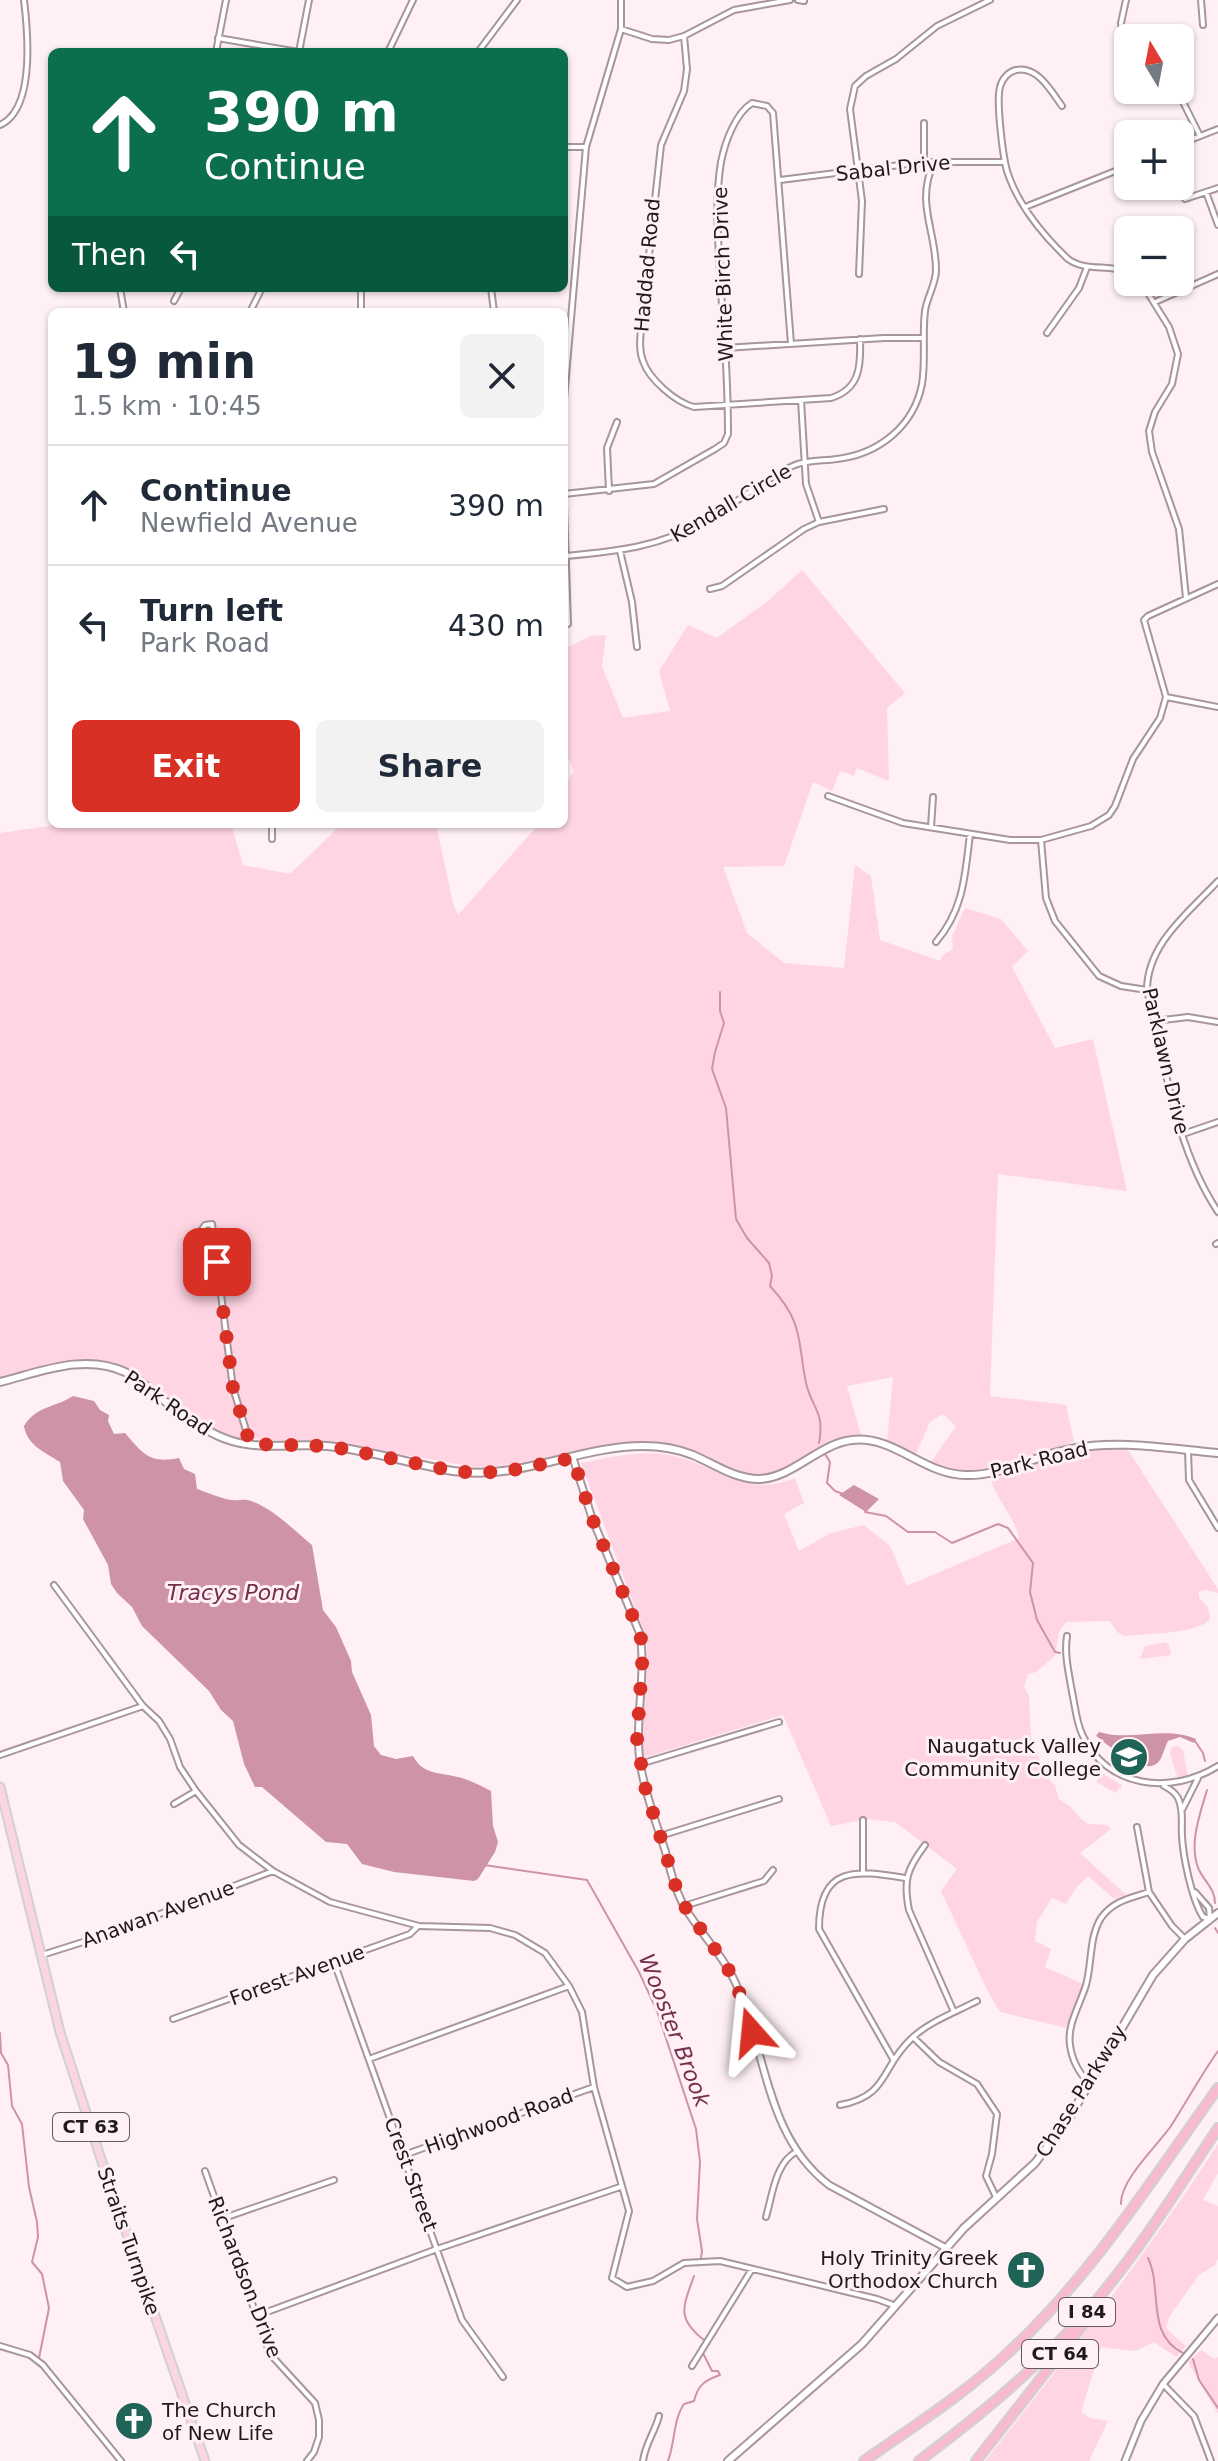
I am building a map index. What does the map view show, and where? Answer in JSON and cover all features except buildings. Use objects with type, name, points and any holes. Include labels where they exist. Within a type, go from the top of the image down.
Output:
[{"type":"highway","name":"I 84","points":[[867,2461],[994,2366],[1059,2301],[1104,2246],[1218,2087]]},
{"type":"highway","name":"I 84","points":[[919,2461],[994,2403],[1047,2355],[1096,2302],[1140,2244],[1218,2128]]},
{"type":"highway","name":"CT 64","points":[[976,2461],[1102,2301],[1140,2244]]},
{"type":"main road","name":"Park Road","points":[[0,1382],[65,1365],[110,1367],[126,1373],[196,1425],[218,1437],[250,1444],[329,1446],[477,1473],[508,1471],[624,1448],[659,1447],[689,1454],[742,1477],[761,1479],[777,1475],[828,1446],[858,1439],[887,1444],[941,1472],[970,1476],[1003,1470],[1039,1457],[1086,1446],[1132,1446],[1218,1453]]},
{"type":"main road","name":"Straits Turnpike","points":[[0,1787],[60,2032],[205,2461]]},
{"type":"main road","name":"Chase Parkway","points":[[728,2461],[841,2364],[897,2306],[946,2248],[1044,2153],[1089,2084],[1145,1987],[1185,1939],[1218,1913]]},
{"type":"street","points":[[0,125],[17,110],[23,95],[27,46],[24,0]]},
{"type":"street","points":[[217,48],[226,0]]},
{"type":"street","points":[[300,48],[309,0]]},
{"type":"street","points":[[390,48],[413,0]]},
{"type":"street","points":[[481,48],[517,0]]},
{"type":"street","points":[[568,329],[586,147],[621,29],[621,0]]},
{"type":"street","points":[[621,29],[652,39],[669,40],[684,36],[734,10],[790,0]]},
{"type":"street","points":[[859,274],[862,201],[850,109],[855,86],[896,59],[937,26],[990,0]]},
{"type":"street","points":[[1121,24],[1126,0]]},
{"type":"street","points":[[1201,0],[1203,25]]},
{"type":"street","name":"Haddad Road","points":[[684,36],[687,69],[684,91],[658,159],[640,347],[642,359],[650,373],[683,404],[694,407],[831,398],[849,389],[858,377],[860,339]]},
{"type":"street","points":[[218,38],[276,48]]},
{"type":"street","points":[[1062,106],[1032,71],[1008,73],[1000,86],[999,95],[1005,163],[1017,195],[1068,259],[1087,267],[1114,267]]},
{"type":"street","name":"White Birch Drive","points":[[568,494],[654,484],[724,443],[728,434],[728,405],[718,238],[721,159],[737,118],[743,108],[752,103],[767,106],[773,113],[791,344]]},
{"type":"street","points":[[1184,104],[1200,136]]},
{"type":"street","points":[[924,123],[924,162]]},
{"type":"street","points":[[1194,138],[1218,129]]},
{"type":"street","points":[[568,147],[586,147]]},
{"type":"street","name":"Sabal Drive","points":[[780,180],[924,162],[991,160],[1005,163]]},
{"type":"street","name":"Kendall Circle","points":[[568,556],[620,551],[660,543],[684,532],[795,465],[855,456],[871,450],[902,428],[911,415],[922,382],[925,310],[936,274],[925,200],[934,162]]},
{"type":"street","points":[[1025,207],[1114,172]]},
{"type":"street","points":[[1194,196],[1218,188]]},
{"type":"street","points":[[1206,192],[1218,225]]},
{"type":"street","points":[[1047,333],[1079,288],[1087,267]]},
{"type":"street","points":[[1155,302],[1218,274]]},
{"type":"street","points":[[174,301],[179,292]]},
{"type":"street","points":[[1151,296],[1174,339],[1178,354],[1172,384],[1155,412],[1149,431],[1152,452],[1179,529],[1186,598]]},
{"type":"street","points":[[725,348],[924,338]]},
{"type":"street","points":[[801,400],[806,484],[819,522]]},
{"type":"street","points":[[609,491],[607,448],[617,422]]},
{"type":"street","points":[[710,589],[722,586],[804,529],[819,522],[884,509]]},
{"type":"street","points":[[620,551],[632,602],[637,647]]},
{"type":"street","points":[[828,796],[883,818],[1010,840],[1041,840],[1091,826],[1109,815],[1115,806],[1133,759],[1160,718],[1166,697],[1144,620],[1218,584]]},
{"type":"street","points":[[1166,697],[1218,707]]},
{"type":"street","points":[[931,827],[933,797]]},
{"type":"street","points":[[272,828],[272,839]]},
{"type":"street","points":[[936,942],[949,926],[961,900],[970,834]]},
{"type":"street","points":[[1041,840],[1046,898],[1055,921],[1099,976],[1121,986],[1147,990]]},
{"type":"street","name":"Parklawn Drive","points":[[1218,881],[1162,941],[1148,970],[1147,990],[1183,1134],[1218,1212]]},
{"type":"street","points":[[1155,1021],[1188,1017],[1218,1022]]},
{"type":"street","points":[[1183,1134],[1218,1122]]},
{"type":"street","points":[[217,1262],[197,1248],[195,1239],[205,1225],[212,1224],[217,1262],[233,1388],[250,1444]]},
{"type":"street","points":[[1188,1450],[1187,1470],[1192,1489],[1218,1528]]},
{"type":"street","points":[[573,1458],[592,1518],[640,1634],[643,1650],[637,1740],[640,1764],[660,1836],[684,1906],[736,1983],[772,2098],[796,2152],[813,2173],[829,2185],[946,2248]]},
{"type":"street","points":[[54,1585],[143,1706],[159,1721],[170,1739],[180,1767],[196,1791],[239,1845],[273,1871],[330,1902],[419,1926],[490,1928],[515,1935],[545,1953],[569,1986],[582,2012],[594,2087],[629,2211],[612,2278],[627,2287],[653,2281],[684,2263],[720,2261],[897,2306]]},
{"type":"street","points":[[1067,1636],[1066,1656],[1077,1718],[1088,1745],[1107,1767],[1143,1783],[1162,1785],[1198,1778],[1218,1766]]},
{"type":"street","points":[[0,1755],[143,1706]]},
{"type":"street","points":[[640,1764],[779,1722]]},
{"type":"street","points":[[1182,1810],[1198,1778]]},
{"type":"street","points":[[1162,1785],[1173,1791],[1182,1810],[1184,1855],[1195,1899],[1200,1913],[1210,1919]]},
{"type":"street","points":[[174,1804],[196,1791]]},
{"type":"street","points":[[660,1836],[779,1799]]},
{"type":"street","points":[[863,1820],[863,1871]]},
{"type":"street","points":[[1137,1827],[1149,1892],[1172,1926],[1185,1939]]},
{"type":"street","points":[[925,1845],[905,1878],[909,1910],[954,2012]]},
{"type":"street","points":[[684,1906],[764,1881],[773,1870]]},
{"type":"street","name":"Anawan Avenue","points":[[42,1955],[102,1936],[273,1871]]},
{"type":"street","points":[[893,2059],[819,1929],[819,1904],[838,1878],[863,1871],[905,1878]]},
{"type":"street","points":[[1089,2084],[1078,2070],[1070,2042],[1074,2016],[1087,1981],[1094,1935],[1100,1920],[1113,1905],[1149,1892]]},
{"type":"street","points":[[1195,1892],[1209,1908],[1210,1919]]},
{"type":"street","name":"Forest Avenue","points":[[173,2019],[410,1934],[419,1926]]},
{"type":"street","name":"Crest Street","points":[[334,1962],[462,2320],[503,2377]]},
{"type":"street","points":[[369,2059],[569,1986]]},
{"type":"street","points":[[840,2105],[860,2101],[881,2085],[893,2059],[913,2037],[977,2001]]},
{"type":"street","points":[[913,2037],[939,2062],[977,2084],[997,2114],[986,2176],[997,2199]]},
{"type":"street","name":"Highwood Road","points":[[404,2156],[594,2087]]},
{"type":"street","points":[[766,2217],[780,2170],[789,2156],[796,2152]]},
{"type":"street","name":"Richardson Drive","points":[[205,2171],[270,2354],[280,2368],[311,2396],[318,2412],[319,2437],[307,2461]]},
{"type":"street","points":[[221,2219],[334,2180]]},
{"type":"street","points":[[256,2316],[437,2249],[620,2187]]},
{"type":"street","points":[[692,2366],[752,2269]]},
{"type":"street","points":[[1125,2461],[1141,2421],[1163,2384],[1218,2318]]},
{"type":"street","points":[[0,2346],[30,2355],[43,2365],[121,2461]]},
{"type":"street","points":[[1163,2384],[1194,2416],[1211,2461]]},
{"type":"street","points":[[643,2461],[647,2442],[655,2432],[659,2416]]},
{"type":"shaded area","points":[[802,570],[905,693],[887,708],[889,781],[857,768],[854,776],[840,771],[832,791],[813,782],[784,866],[723,867],[747,933],[784,963],[844,968],[855,865],[871,876],[880,940],[940,961],[953,949],[952,936],[965,908],[1001,919],[1028,951],[1012,967],[1055,1048],[1093,1039],[1127,1191],[998,1174],[990,1396],[1066,1405],[1074,1442],[978,1471],[948,1468],[931,1462],[956,1426],[943,1414],[930,1422],[916,1454],[887,1441],[893,1377],[847,1386],[861,1435],[836,1441],[791,1468],[766,1475],[734,1469],[690,1449],[650,1442],[606,1445],[519,1463],[475,1467],[341,1444],[239,1438],[212,1429],[132,1374],[102,1361],[67,1362],[0,1378],[0,833],[48,826],[232,828],[243,865],[290,874],[338,828],[437,828],[458,915],[535,828],[568,828],[568,781],[574,771],[568,757],[568,647],[591,636],[606,635],[602,666],[623,718],[670,711],[659,671],[688,625],[717,638],[769,600]]},
{"type":"shaded area","points":[[1097,1450],[1128,1450],[1218,1593],[1199,1592],[1210,1619],[1194,1628],[1124,1636],[1110,1621],[1066,1622],[1059,1632],[1055,1656],[1036,1672],[1028,1674],[1024,1687],[1029,1696],[1031,1738],[1046,1775],[1055,1786],[1059,1799],[1080,1818],[1088,1824],[1107,1825],[1111,1829],[1080,1853],[1126,1895],[1114,1899],[1088,1876],[1066,1904],[1052,1898],[1037,1922],[1035,1941],[1051,1949],[1045,1967],[1083,1984],[1066,2028],[1000,2012],[941,1891],[957,1869],[895,1822],[868,1819],[831,1826],[783,1715],[643,1758],[646,1637],[581,1463],[653,1453],[681,1458],[728,1477],[759,1485],[795,1478],[804,1503],[784,1514],[799,1551],[831,1533],[864,1525],[890,1546],[907,1586],[1019,1538],[991,1480],[1044,1461]]},
{"type":"shaded area","points":[[1166,1642],[1171,1655],[1140,1659],[1145,1646]]},
{"type":"shaded area","points":[[1178,1746],[1183,1750],[1188,1777],[1178,1779],[1170,1754],[1172,1747]]},
{"type":"shaded area","points":[[1102,1773],[1122,1785],[1121,1789],[1116,1793],[1096,1782]]},
{"type":"shaded area","points":[[1218,2144],[1218,2173],[1203,2200],[1218,2206],[1218,2258],[1215,2265],[1199,2275],[1169,2317],[1166,2328],[1186,2346],[1176,2357],[1154,2342],[1135,2351],[1101,2347],[1081,2412],[1090,2418],[1108,2421],[1089,2461],[985,2461],[1105,2305]]},
{"type":"shaded area","points":[[1201,2350],[1215,2359],[1218,2357],[1218,2414],[1188,2362]]},
{"type":"water","name":"Tracys Pond","points":[[73,1396],[94,1401],[100,1410],[109,1415],[108,1421],[114,1434],[125,1433],[148,1456],[161,1460],[179,1458],[184,1469],[195,1474],[197,1489],[225,1499],[259,1504],[312,1545],[323,1610],[336,1627],[351,1661],[352,1672],[371,1715],[374,1746],[381,1755],[396,1759],[413,1756],[426,1769],[463,1778],[491,1791],[493,1826],[498,1842],[478,1879],[394,1872],[362,1864],[347,1844],[326,1842],[262,1787],[255,1787],[244,1764],[233,1721],[221,1710],[209,1691],[142,1626],[132,1607],[117,1593],[111,1584],[108,1565],[83,1519],[84,1510],[63,1481],[60,1462],[37,1447],[26,1433],[24,1426],[40,1410]]},
{"type":"water","points":[[854,1485],[879,1499],[866,1512],[839,1495]]},
{"type":"water","points":[[1099,1732],[1111,1735],[1172,1733],[1196,1739],[1194,1743],[1180,1737],[1168,1741],[1160,1760],[1145,1766],[1118,1753],[1096,1736]]},
{"type":"waterway","points":[[720,992],[720,1011],[724,1023],[712,1069],[726,1108],[736,1219],[747,1238],[769,1263],[772,1276],[770,1286],[794,1321],[806,1383],[819,1417],[819,1443]]},
{"type":"waterway","points":[[825,1454],[830,1462],[827,1483],[843,1494]]},
{"type":"waterway","points":[[865,1512],[886,1516],[908,1532],[935,1532],[952,1543],[998,1524],[1008,1528],[1033,1563],[1030,1592],[1037,1620],[1055,1652],[1060,1653]]},
{"type":"waterway","points":[[1195,1741],[1205,1761]]},
{"type":"waterway","points":[[1207,1790],[1196,1830],[1195,1850],[1199,1870],[1212,1890],[1215,1903]]},
{"type":"waterway","name":"Wooster Brook","points":[[484,1865],[587,1880],[639,1972],[657,2011],[696,2129],[700,2162],[697,2219],[701,2258]]},
{"type":"waterway","points":[[1215,1928],[1218,1933]]},
{"type":"waterway","points":[[0,2033],[1,2053],[8,2065],[12,2106],[22,2124],[29,2187],[37,2222],[38,2237],[32,2262],[42,2274],[49,2308],[39,2358]]},
{"type":"waterway","points":[[1121,2204],[1126,2184],[1171,2126],[1218,2051]]},
{"type":"waterway","points":[[1148,2258],[1159,2323],[1171,2345],[1183,2353]]},
{"type":"waterway","name":"Wooster Brook","points":[[694,2276],[684,2311],[689,2325],[704,2340]]},
{"type":"waterway","name":"Wooster Brook","points":[[668,2461],[684,2404],[694,2401],[703,2384],[720,2375],[718,2371],[712,2371],[704,2355]]},
{"type":"waterway","points":[[1193,2359],[1199,2380],[1218,2408]]},
{"type":"place","name":"Naugatuck Valley Community College","points":[[1129,1757]]},
{"type":"place","name":"Holy Trinity Greek Orthodox Church","points":[[1026,2270]]},
{"type":"place","name":"The Church of New Life","points":[[134,2421]]},
{"type":"route","points":[[217,1262],[233,1388],[250,1444],[329,1446],[477,1473],[508,1471],[573,1458],[592,1518],[640,1634],[643,1650],[637,1740],[645,1787],[660,1836],[685,1907],[736,1983],[752,2032]]}]
